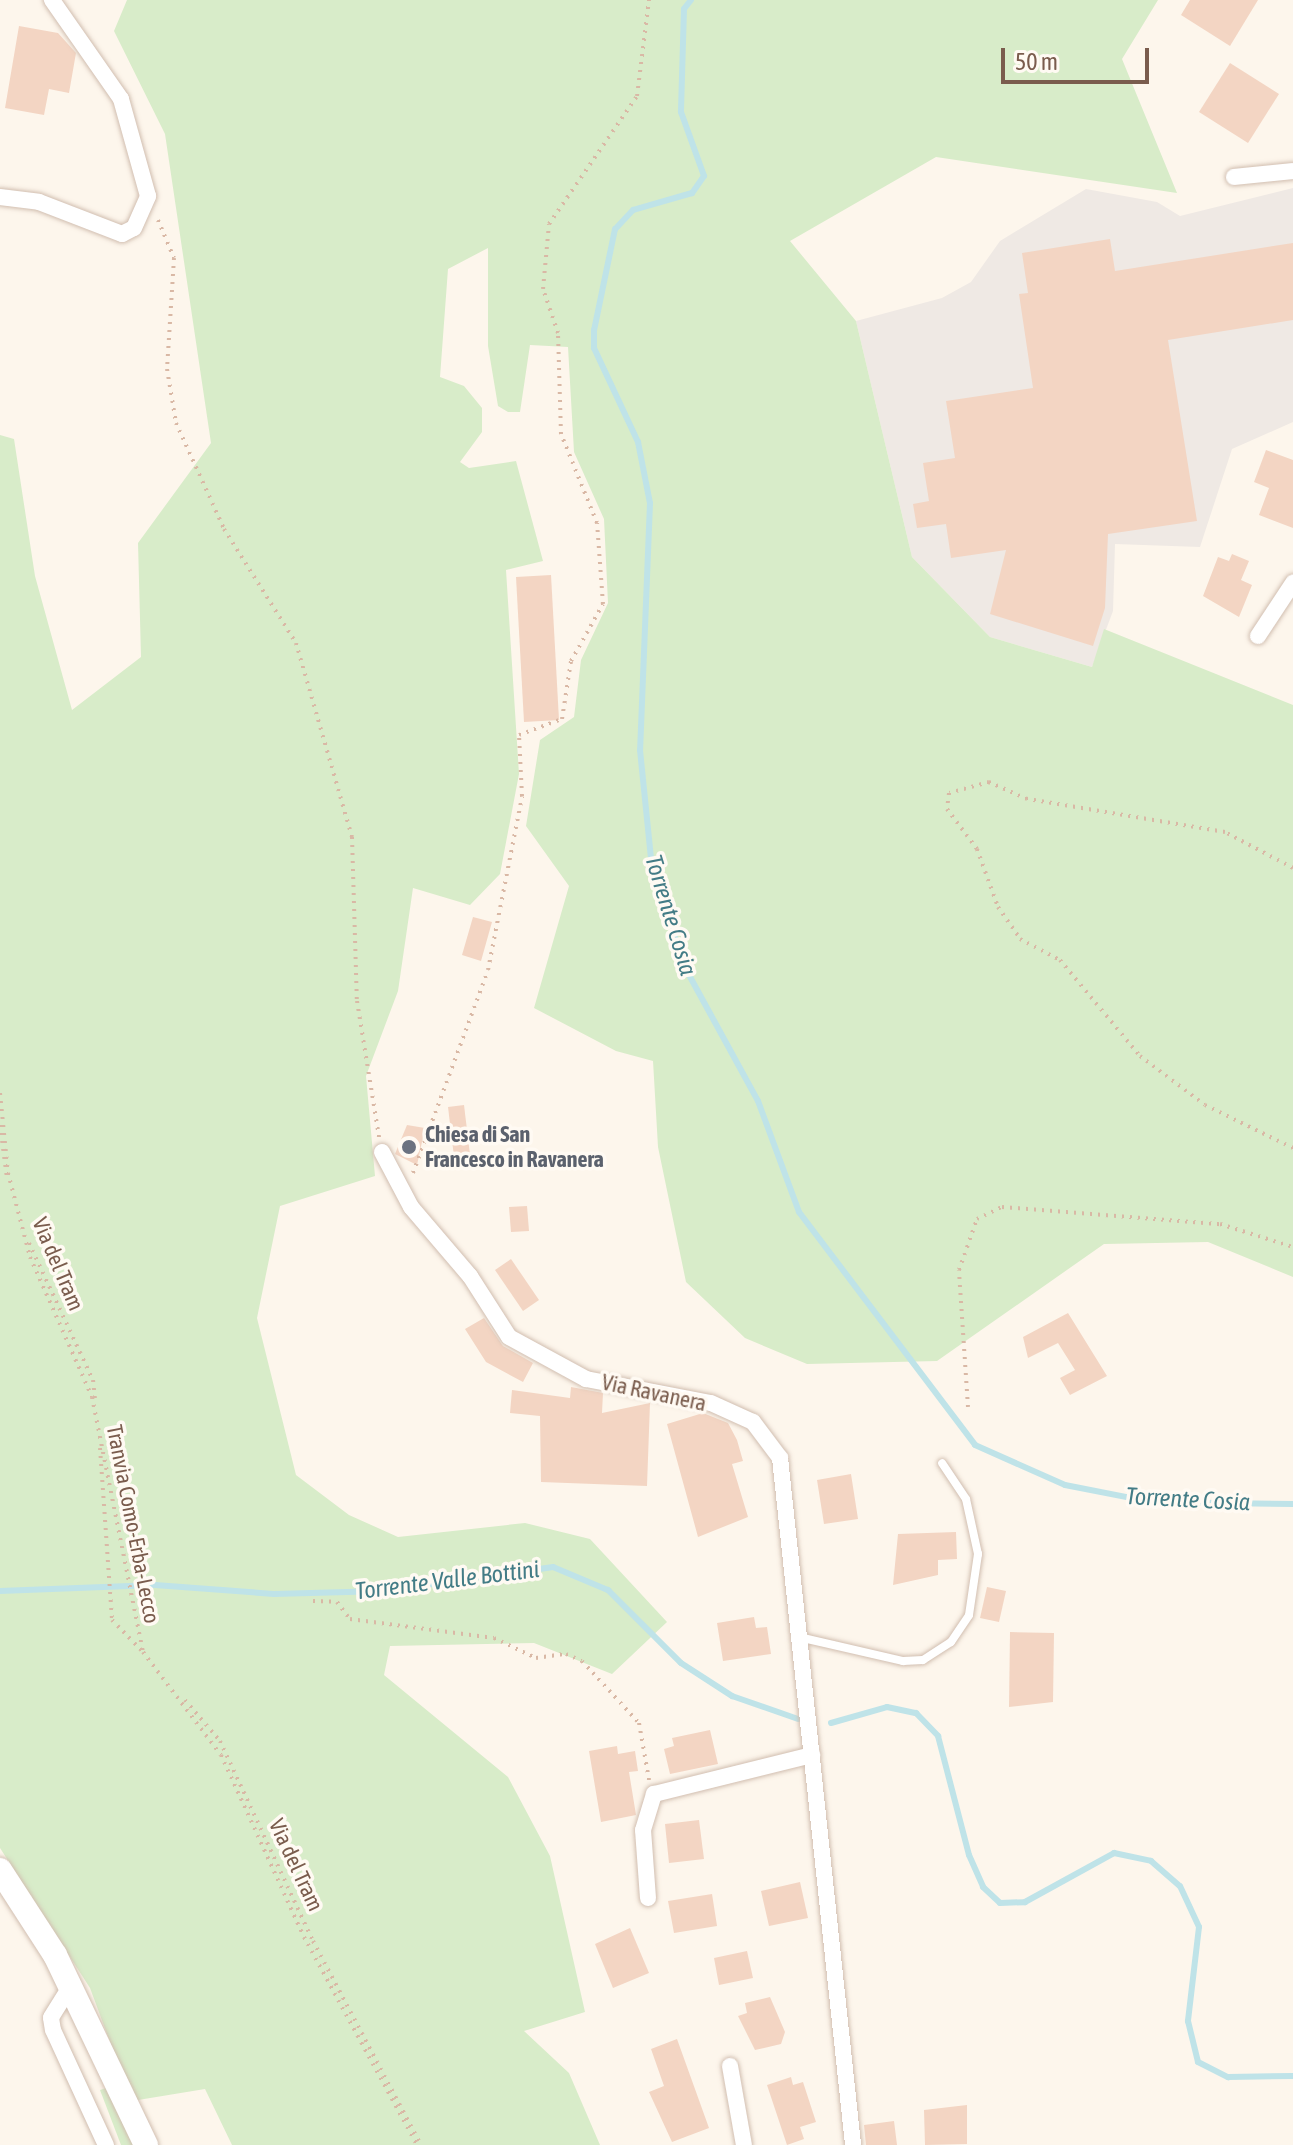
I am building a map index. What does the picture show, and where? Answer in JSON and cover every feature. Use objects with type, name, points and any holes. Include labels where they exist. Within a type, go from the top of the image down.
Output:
[{"type":"street","points":[[0,197],[39,202],[122,234],[134,228],[148,196],[121,99],[52,0]]},
{"type":"street","points":[[1234,177],[1293,171]]},
{"type":"street","points":[[1258,636],[1293,583]]},
{"type":"street","name":"Via Ravanera","points":[[382,1152],[400,1190],[509,1337],[586,1379],[711,1403],[753,1422],[769,1438],[785,1489],[803,1638],[804,1689],[853,2145]]},
{"type":"street","points":[[648,1898],[643,1830],[654,1794],[812,1755]]},
{"type":"street","points":[[0,1870],[70,1987],[146,2145]]},
{"type":"street","points":[[70,1987],[51,2018],[53,2030],[106,2145]]},
{"type":"street","points":[[730,2066],[744,2145]]},
{"type":"lane","points":[[803,1638],[903,1661],[923,1660],[951,1642],[969,1615],[978,1554],[966,1499],[942,1463]]},
{"type":"path","points":[[400,1190],[421,1163],[488,970],[522,796],[519,735],[562,719],[571,661],[603,604],[597,523],[561,434],[558,333],[543,289],[549,224],[637,96],[649,0]]},
{"type":"path","points":[[148,196],[174,258],[167,369],[176,423],[224,529],[296,643],[346,810],[357,872],[357,1001],[382,1152]]},
{"type":"path","points":[[1293,868],[1225,832],[1027,799],[989,782],[949,793],[947,809],[977,849],[998,907],[1020,939],[1060,960],[1140,1056],[1205,1105],[1293,1148]]},
{"type":"path","name":"Tranvia Como-Erba-Lecco","points":[[0,1093],[8,1173],[30,1257],[92,1397],[143,1652]]},
{"type":"path","name":"Via del Tram","points":[[0,1125],[4,1167],[30,1247],[93,1380],[111,1557],[112,1620],[220,1741],[313,1941],[419,2145]]},
{"type":"path","points":[[968,1407],[959,1270],[964,1238],[977,1219],[1002,1207],[1220,1224],[1293,1247]]},
{"type":"path","points":[[313,1601],[337,1602],[350,1619],[494,1638],[536,1658],[566,1654],[582,1661],[639,1723],[654,1794]]},
{"type":"shaded area","points":[[1293,188],[1293,422],[1232,449],[1200,547],[1115,544],[1113,611],[1092,667],[990,637],[912,557],[856,321],[942,298],[971,282],[1000,241],[1086,189],[1157,202],[1180,216]]},
{"type":"green space","points":[[127,0],[1158,0],[1122,59],[1177,193],[936,157],[790,241],[856,321],[912,557],[990,637],[1092,667],[1104,629],[1293,705],[1293,1277],[1208,1242],[1104,1244],[937,1361],[807,1364],[745,1338],[686,1282],[658,1147],[653,1061],[616,1051],[534,1008],[569,886],[526,826],[540,740],[574,717],[581,660],[608,603],[604,519],[574,452],[568,347],[530,345],[520,412],[508,412],[498,406],[488,346],[488,248],[448,269],[440,377],[464,386],[482,408],[482,432],[460,462],[469,468],[516,461],[543,561],[506,570],[519,774],[500,874],[470,905],[413,888],[398,991],[366,1076],[375,1176],[280,1206],[257,1318],[296,1475],[349,1515],[398,1537],[525,1523],[590,1539],[667,1622],[612,1674],[534,1643],[390,1646],[384,1675],[508,1777],[550,1856],[585,2012],[524,2031],[569,2073],[600,2145],[232,2145],[205,2089],[132,2101],[90,1988],[0,1848],[0,435],[14,439],[35,576],[72,710],[141,657],[138,543],[211,443],[165,134],[114,31]]},
{"type":"green space","points":[[106,2088],[138,2145],[121,2145],[100,2090]]},
{"type":"building","points":[[1190,0],[1258,0],[1230,46],[1181,15]]},
{"type":"building","points":[[19,26],[58,33],[76,53],[69,93],[49,89],[44,115],[5,108]]},
{"type":"building","points":[[1230,63],[1279,94],[1248,143],[1199,112]]},
{"type":"building","points":[[1110,239],[1115,271],[1293,243],[1293,320],[1168,340],[1197,521],[1108,534],[1105,608],[1093,646],[990,614],[1006,550],[951,558],[946,524],[917,528],[913,504],[929,501],[923,463],[955,458],[946,401],[1033,388],[1019,294],[1028,293],[1022,253]]},
{"type":"building","points":[[1266,450],[1293,460],[1293,528],[1259,515],[1269,488],[1254,482]]},
{"type":"building","points":[[1232,554],[1249,561],[1241,580],[1252,585],[1239,617],[1203,596],[1218,557],[1229,561]]},
{"type":"building","points":[[551,575],[559,720],[524,722],[516,577]]},
{"type":"building","points":[[473,917],[492,922],[481,961],[462,955]]},
{"type":"building","points":[[464,1105],[471,1163],[455,1165],[448,1107]]},
{"type":"building","name":"Chiesa di San Francesco in Ravanera","points":[[407,1125],[425,1128],[417,1165],[395,1154]]},
{"type":"building","points":[[527,1206],[529,1231],[511,1232],[509,1207]]},
{"type":"building","points":[[511,1259],[539,1300],[523,1311],[495,1270]]},
{"type":"building","points":[[1068,1313],[1107,1376],[1070,1395],[1060,1378],[1075,1370],[1058,1343],[1028,1358],[1023,1337]]},
{"type":"building","points":[[484,1318],[503,1346],[533,1363],[523,1382],[486,1362],[465,1329]]},
{"type":"building","points":[[571,1387],[603,1393],[602,1413],[650,1403],[647,1486],[541,1482],[540,1416],[510,1413],[512,1390],[570,1398]]},
{"type":"building","points":[[703,1413],[728,1423],[737,1440],[743,1461],[732,1464],[748,1517],[698,1537],[667,1424]]},
{"type":"building","points":[[851,1474],[858,1519],[824,1524],[817,1480]]},
{"type":"building","points":[[956,1532],[957,1559],[938,1560],[938,1575],[893,1585],[898,1534]]},
{"type":"building","points":[[987,1587],[1006,1591],[999,1622],[980,1618]]},
{"type":"building","points":[[754,1617],[756,1628],[767,1627],[771,1654],[723,1661],[717,1623]]},
{"type":"building","points":[[1010,1632],[1054,1633],[1053,1702],[1009,1707]]},
{"type":"building","points":[[710,1730],[718,1764],[670,1774],[664,1749],[674,1746],[672,1738]]},
{"type":"building","points":[[617,1746],[618,1754],[635,1751],[638,1771],[629,1772],[636,1815],[601,1822],[589,1751]]},
{"type":"building","points":[[699,1820],[704,1859],[669,1863],[665,1824]]},
{"type":"building","points":[[800,1882],[808,1918],[769,1926],[761,1891]]},
{"type":"building","points":[[712,1894],[717,1926],[674,1933],[668,1901]]},
{"type":"building","points":[[630,1928],[649,1973],[613,1988],[595,1944]]},
{"type":"building","points":[[747,1951],[753,1978],[719,1985],[714,1958]]},
{"type":"building","points":[[770,1997],[785,2032],[781,2044],[755,2050],[738,2016],[747,2013],[745,2003]]},
{"type":"building","points":[[677,2039],[709,2128],[672,2142],[649,2092],[664,2086],[651,2049]]},
{"type":"building","points":[[791,2077],[793,2085],[803,2082],[816,2122],[800,2127],[804,2139],[787,2145],[767,2085]]},
{"type":"building","points":[[967,2105],[967,2144],[925,2145],[924,2110]]},
{"type":"building","points":[[894,2121],[897,2145],[866,2145],[864,2125]]},
{"type":"waterway","name":"Torrente Cosia","points":[[691,0],[684,9],[681,112],[704,176],[692,193],[633,210],[615,229],[594,330],[594,348],[638,442],[650,503],[640,750],[651,858],[683,964],[758,1101],[799,1212],[975,1445],[1065,1485],[1152,1502],[1293,1504]]},
{"type":"waterway","name":"Torrente Valle Bottini","points":[[0,1591],[155,1585],[274,1594],[384,1591],[553,1567],[608,1590],[681,1663],[732,1696],[798,1719]]},
{"type":"waterway","name":"Torrente Valle Bottini","points":[[831,1723],[887,1707],[916,1713],[938,1736],[969,1855],[983,1887],[1000,1903],[1025,1902],[1114,1853],[1151,1861],[1180,1886],[1199,1927],[1188,2021],[1198,2062],[1228,2077],[1293,2076]]},
{"type":"place","name":"Chiesa di San Francesco in Ravanera","points":[[409,1147]]}]
